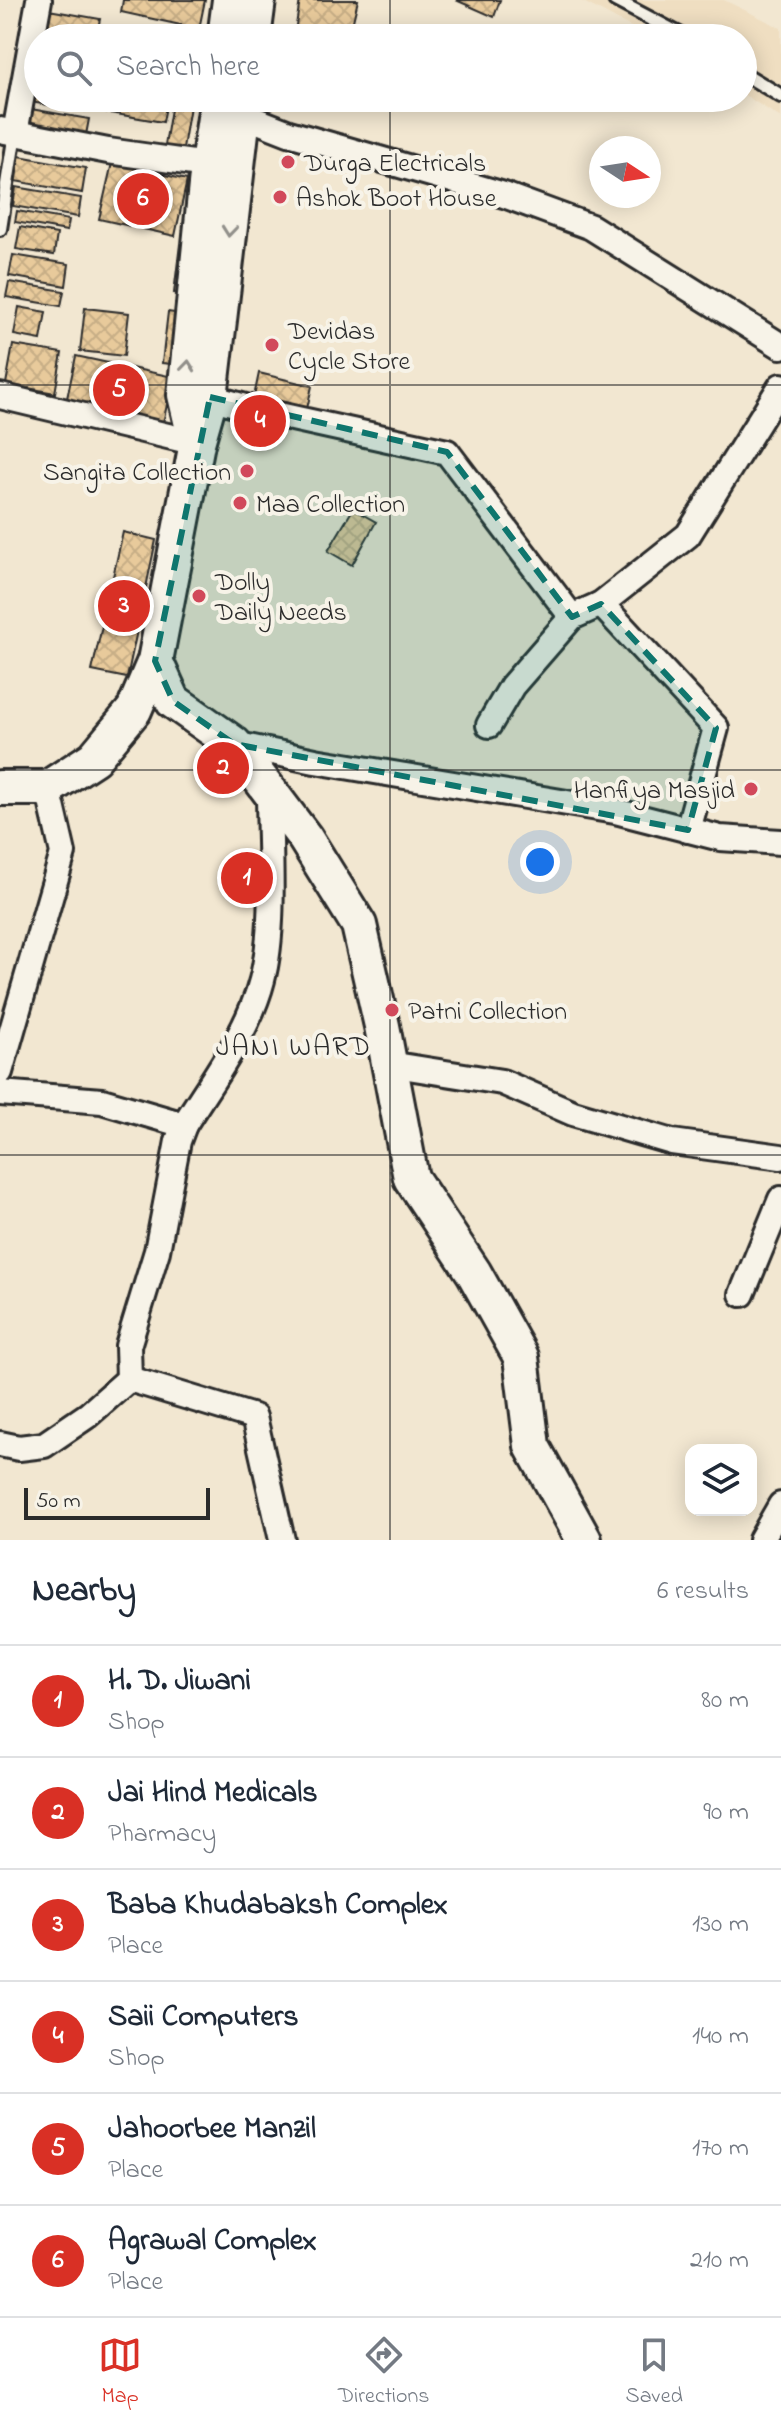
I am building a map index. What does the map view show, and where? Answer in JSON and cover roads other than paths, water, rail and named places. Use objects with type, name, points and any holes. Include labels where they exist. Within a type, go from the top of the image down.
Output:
[{"type":"street","points":[[33,24],[39,0]]},
{"type":"street","points":[[227,24],[230,0]]},
{"type":"street","points":[[255,24],[258,0]]},
{"type":"street","points":[[24,63],[8,131],[108,151],[222,167]]},
{"type":"street","points":[[197,443],[185,395],[229,112]]},
{"type":"street","points":[[245,112],[289,133],[504,195],[591,227],[781,346]]},
{"type":"street","points":[[0,788],[48,788],[94,758],[134,710],[155,661],[197,443],[210,397],[222,167]]},
{"type":"street","points":[[489,725],[512,686],[572,617],[601,604],[688,535],[781,386]]},
{"type":"street","points":[[0,396],[197,443]]},
{"type":"street","points":[[210,397],[447,452],[572,617]]},
{"type":"street","points":[[601,604],[716,728],[688,830]]},
{"type":"street","points":[[155,661],[173,701],[234,744],[305,838],[359,925],[411,1178],[474,1273],[521,1357],[532,1446],[584,1540]]},
{"type":"street","points":[[234,744],[359,769],[615,811],[720,838],[781,842]]},
{"type":"street","points":[[0,1072],[63,853],[48,788]]},
{"type":"street","points":[[129,1379],[128,1346],[157,1251],[178,1141],[184,1125],[237,1040],[262,980],[270,921],[269,790]]},
{"type":"street","points":[[389,1064],[502,1082],[573,1113],[672,1142],[781,1157]]},
{"type":"street","points":[[0,1093],[102,1101],[184,1125]]},
{"type":"street","points":[[742,1294],[781,1199]]},
{"type":"street","points":[[0,1444],[19,1448],[44,1445],[88,1415],[129,1379]]},
{"type":"street","points":[[129,1379],[254,1417],[282,1540]]},
{"type":"street","points":[[761,1540],[781,1505]]},
{"type":"lane","points":[[615,0],[660,24]]},
{"type":"lane","points":[[757,81],[781,96]]},
{"type":"lane","points":[[0,229],[8,131]]},
{"type":"place","name":"Durga Electricals","points":[[288,162]]},
{"type":"place","name":"Ashok Boot House","points":[[280,197]]},
{"type":"place","name":"Agrawal Complex","points":[[143,199]]},
{"type":"place","name":"Devidas Cycle Store","points":[[272,345]]},
{"type":"place","name":"Jahoorbee Manzil","points":[[119,390]]},
{"type":"place","name":"Saii Computers","points":[[260,421]]},
{"type":"place","name":"Sangita Collection","points":[[247,471]]},
{"type":"place","name":"Maa Collection","points":[[240,503]]},
{"type":"place","name":"Dolly Daily Needs","points":[[199,596]]},
{"type":"place","name":"Baba Khudabaksh Complex","points":[[124,606]]},
{"type":"place","name":"Jai Hind Medicals","points":[[223,768]]},
{"type":"place","name":"Hanfiya Masjid","points":[[751,789]]},
{"type":"place","name":"H. D. Jiwani","points":[[247,878]]},
{"type":"place","name":"Patni Collection","points":[[392,1010]]},
{"type":"district","name":"JANI WARD","points":[[294,1045]]}]
